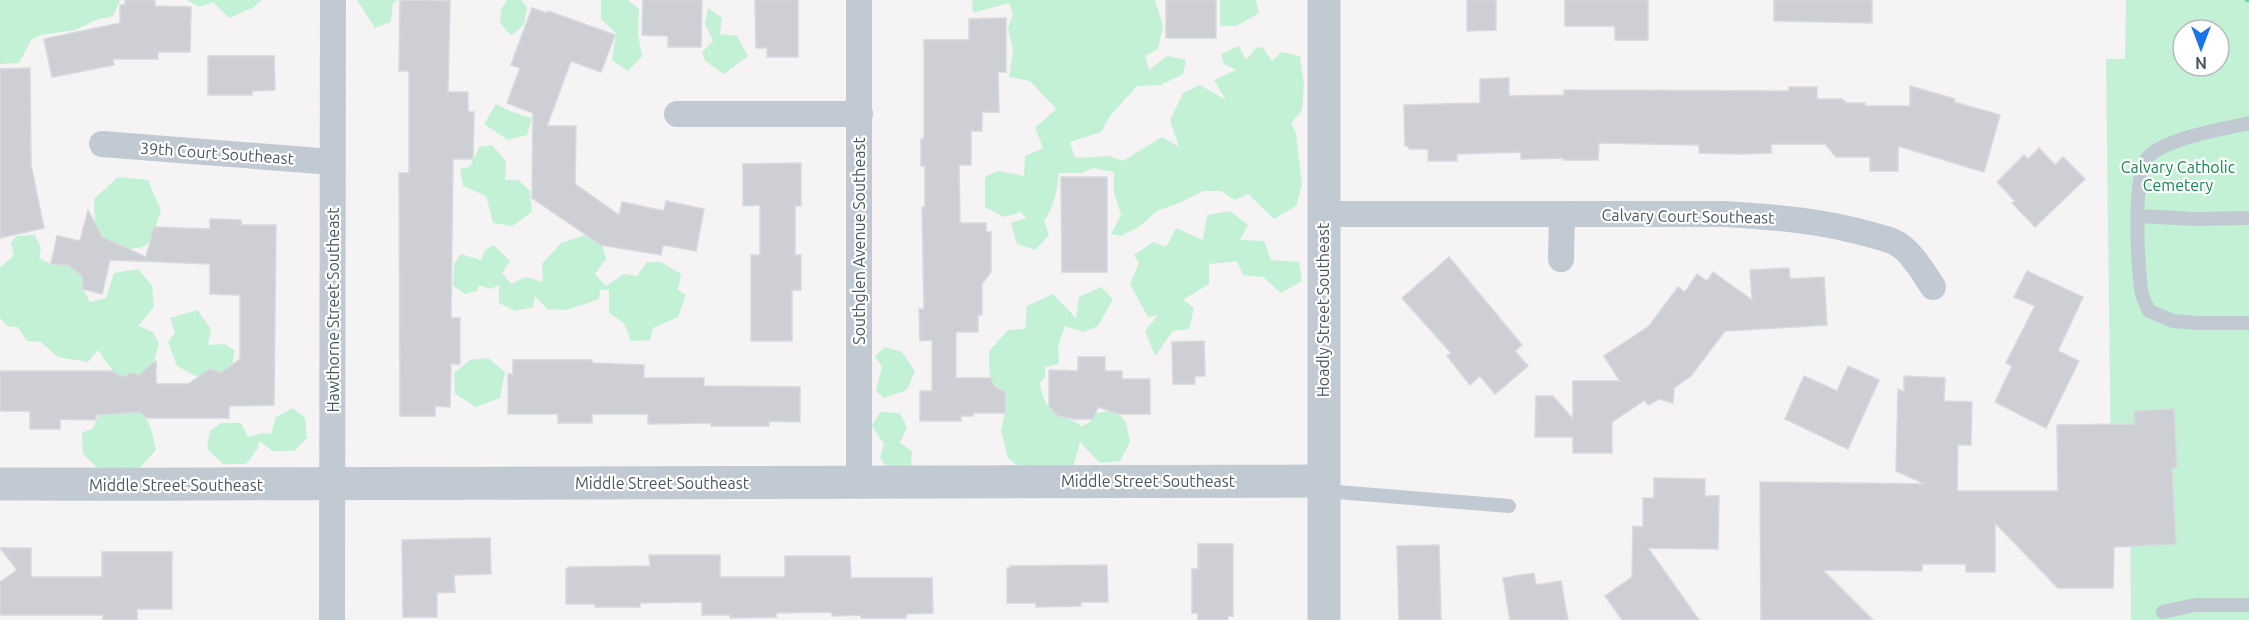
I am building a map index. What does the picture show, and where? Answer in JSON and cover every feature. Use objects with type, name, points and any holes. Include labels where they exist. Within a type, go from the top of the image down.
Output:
[{"type":"street","name":"Hawthorne Street Southeast","points":[[332,620],[333,0]]},
{"type":"street","name":"Southglen Avenue Southeast","points":[[859,0],[859,482]]},
{"type":"street","name":"Hoadly Street Southeast","points":[[1324,0],[1324,620]]},
{"type":"street","points":[[677,114],[860,114]]},
{"type":"street","name":"39th Court Southeast","points":[[102,144],[332,162]]},
{"type":"street","name":"Calvary Court Southeast","points":[[1323,214],[1725,214],[1775,217],[1833,225],[1901,246],[1933,287]]},
{"type":"street","points":[[1561,259],[1562,214]]},
{"type":"street","name":"Middle Street Southeast","points":[[0,484],[859,482],[1324,486]]},
{"type":"lane","points":[[2249,123],[2166,145],[2148,157],[2139,178],[2138,216],[2141,292],[2149,311],[2173,321],[2249,323]]},
{"type":"lane","points":[[2138,216],[2195,219],[2249,218]]},
{"type":"lane","points":[[1324,486],[1509,506]]},
{"type":"lane","points":[[2163,612],[2196,605],[2249,605]]},
{"type":"green space","points":[[0,0],[120,0],[113,16],[96,20],[75,30],[41,35],[31,40],[19,63],[0,64]]},
{"type":"green space","points":[[187,0],[262,0],[254,7],[229,18],[213,2],[199,7]]},
{"type":"green space","points":[[357,0],[398,0],[393,3],[391,22],[375,28]]},
{"type":"green space","points":[[507,0],[521,0],[527,7],[524,25],[511,35],[500,23],[501,10]]},
{"type":"green space","points":[[601,0],[628,0],[639,9],[638,34],[642,56],[628,71],[612,60],[616,33],[601,19]]},
{"type":"green space","points":[[972,0],[1155,0],[1163,26],[1158,49],[1145,56],[1149,70],[1167,56],[1186,60],[1183,74],[1161,85],[1137,86],[1110,116],[1101,132],[1070,142],[1075,158],[1109,156],[1123,161],[1162,137],[1179,147],[1170,120],[1183,93],[1200,85],[1226,100],[1214,80],[1236,70],[1224,64],[1221,54],[1239,46],[1246,60],[1257,47],[1263,48],[1272,61],[1281,52],[1300,56],[1304,85],[1302,110],[1291,123],[1296,133],[1302,185],[1296,206],[1274,219],[1248,194],[1235,200],[1221,191],[1203,191],[1157,211],[1140,226],[1121,236],[1111,234],[1121,215],[1114,192],[1114,172],[1093,168],[1081,173],[1059,173],[1054,198],[1044,221],[1049,235],[1035,250],[1017,244],[1011,223],[1026,218],[1021,212],[1004,217],[985,207],[985,177],[998,171],[1024,176],[1025,156],[1043,148],[1035,128],[1056,109],[1030,81],[1009,77],[1013,51],[1008,28],[1013,14],[1009,3],[973,13]]},
{"type":"green space","points":[[1220,0],[1256,0],[1259,13],[1236,26],[1220,26]]},
{"type":"green space","name":"Calvary Catholic Cemetery","points":[[2126,0],[2249,0],[2249,620],[2131,620],[2130,471],[2111,471],[2106,59],[2125,59]]},
{"type":"green space","points":[[708,8],[722,18],[720,34],[737,36],[748,56],[724,74],[705,61],[702,52],[713,41],[705,24]]},
{"type":"green space","points":[[496,104],[532,118],[527,135],[508,140],[484,124]]},
{"type":"green space","points":[[492,145],[506,161],[505,180],[518,180],[530,191],[532,212],[512,226],[493,223],[486,196],[463,186],[460,169],[470,167],[479,147]]},
{"type":"green space","points":[[118,177],[148,180],[161,211],[150,241],[143,247],[124,250],[102,237],[95,223],[94,199]]},
{"type":"green space","points":[[1230,211],[1248,225],[1240,240],[1264,241],[1271,260],[1299,262],[1302,281],[1281,293],[1263,277],[1243,275],[1237,261],[1209,264],[1209,284],[1183,300],[1194,308],[1189,329],[1173,331],[1155,356],[1145,331],[1158,315],[1148,317],[1130,284],[1139,263],[1134,255],[1153,242],[1166,247],[1176,228],[1203,240],[1207,215]]},
{"type":"green space","points":[[35,235],[41,248],[39,258],[51,264],[68,265],[82,276],[83,289],[90,302],[106,298],[114,273],[138,269],[152,286],[154,307],[138,326],[153,332],[159,344],[153,364],[139,375],[131,373],[122,377],[114,373],[98,350],[88,362],[58,357],[41,342],[27,341],[18,327],[9,327],[0,318],[0,268],[14,255],[11,243],[16,236]]},
{"type":"green space","points":[[585,235],[601,240],[606,259],[595,274],[606,286],[624,274],[637,276],[647,262],[661,262],[681,274],[678,290],[686,295],[678,317],[653,328],[650,340],[631,341],[624,323],[609,313],[609,290],[600,290],[599,299],[567,310],[547,309],[535,296],[533,307],[515,311],[499,303],[499,285],[491,289],[479,285],[477,291],[465,294],[453,286],[454,264],[461,254],[481,260],[485,250],[494,245],[510,261],[502,273],[511,284],[526,277],[543,282],[542,264],[561,243]]},
{"type":"green space","points":[[1101,287],[1113,299],[1098,326],[1083,332],[1065,326],[1058,346],[1059,364],[1045,367],[1045,377],[1040,383],[1044,398],[1055,414],[1075,421],[1082,427],[1093,419],[1096,413],[1111,411],[1119,414],[1126,423],[1130,442],[1120,461],[1100,463],[1080,442],[1072,471],[1046,487],[1008,458],[1001,430],[1005,413],[1005,392],[991,380],[989,351],[1008,330],[1025,329],[1027,306],[1053,294],[1076,318],[1079,297]]},
{"type":"green space","points":[[197,310],[211,329],[208,345],[225,344],[235,351],[232,365],[221,373],[210,369],[198,377],[177,366],[168,342],[175,333],[170,318]]},
{"type":"green space","points":[[885,347],[902,352],[915,371],[907,390],[884,398],[876,391],[882,367],[875,356]]},
{"type":"green space","points":[[488,358],[505,372],[500,398],[476,407],[455,394],[454,373],[470,360]]},
{"type":"green space","points":[[106,400],[132,404],[132,413],[140,412],[147,420],[151,430],[156,450],[133,475],[105,475],[83,454],[82,433],[93,428]]},
{"type":"green space","points":[[293,408],[305,418],[307,438],[294,451],[273,451],[259,441],[258,448],[246,464],[223,464],[207,449],[210,431],[221,423],[241,423],[248,437],[264,433],[271,434],[276,417]]},
{"type":"green space","points":[[880,412],[900,413],[907,427],[900,443],[912,451],[911,468],[890,471],[880,458],[884,444],[872,426]]},
{"type":"building","points":[[125,0],[155,0],[155,6],[191,7],[190,52],[158,52],[158,59],[113,59],[114,65],[52,77],[44,39],[120,23],[120,5],[125,5]]},
{"type":"building","points":[[400,0],[450,1],[448,92],[468,92],[468,112],[474,112],[473,159],[453,159],[451,318],[460,318],[460,364],[451,364],[450,407],[435,406],[435,416],[400,416],[399,173],[409,173],[409,71],[399,71]]},
{"type":"building","points":[[643,0],[702,0],[701,47],[668,47],[668,36],[642,35]]},
{"type":"building","points":[[755,0],[798,0],[798,57],[767,57],[767,48],[756,48]]},
{"type":"building","points":[[1166,0],[1216,0],[1216,38],[1166,38]]},
{"type":"building","points":[[1467,0],[1496,0],[1496,30],[1467,31]]},
{"type":"building","points":[[1565,0],[1648,0],[1648,40],[1615,40],[1615,26],[1565,26]]},
{"type":"building","points":[[1774,0],[1872,0],[1872,23],[1774,21]]},
{"type":"building","points":[[532,8],[547,13],[548,11],[615,35],[601,72],[571,61],[547,126],[576,126],[575,184],[619,215],[622,202],[664,211],[666,201],[704,209],[696,251],[663,245],[661,255],[601,245],[532,198],[533,113],[507,103],[520,68],[511,65]]},
{"type":"building","points":[[1006,18],[1006,72],[998,72],[999,112],[982,112],[982,131],[971,131],[971,165],[959,165],[960,223],[986,223],[986,232],[991,232],[991,272],[982,284],[982,315],[978,315],[978,332],[956,332],[956,378],[990,378],[995,387],[1005,392],[1005,413],[973,413],[973,416],[961,416],[961,421],[920,421],[920,391],[932,391],[932,340],[920,341],[919,309],[924,309],[922,207],[925,207],[925,166],[921,166],[921,139],[924,139],[924,40],[969,40],[969,19]]},
{"type":"building","points":[[208,56],[274,56],[275,90],[252,91],[252,95],[208,95]]},
{"type":"building","points":[[30,68],[31,165],[44,228],[0,238],[0,69]]},
{"type":"building","points":[[1509,78],[1509,96],[1564,95],[1564,90],[1789,91],[1789,87],[1817,87],[1817,99],[1842,99],[1846,103],[1865,103],[1865,106],[1910,106],[1910,86],[2000,115],[1984,172],[1898,146],[1898,171],[1870,171],[1870,157],[1836,157],[1825,144],[1771,144],[1771,153],[1739,154],[1699,153],[1699,145],[1599,143],[1598,160],[1521,159],[1521,152],[1457,154],[1457,161],[1428,161],[1428,149],[1409,149],[1405,146],[1404,105],[1480,103],[1480,79]]},
{"type":"building","points":[[2039,148],[2055,165],[2063,157],[2085,179],[2035,227],[2012,203],[2015,201],[1997,182],[2024,155],[2028,159]]},
{"type":"building","points":[[801,163],[801,206],[795,206],[795,255],[801,255],[801,290],[792,290],[792,341],[751,341],[751,255],[760,255],[760,205],[743,206],[743,164]]},
{"type":"building","points":[[1061,177],[1107,177],[1107,272],[1062,272]]},
{"type":"building","points":[[88,210],[102,237],[146,257],[154,227],[210,229],[210,219],[241,220],[241,225],[276,225],[274,405],[229,406],[229,418],[147,418],[140,412],[96,415],[96,420],[60,419],[60,429],[30,429],[30,411],[0,411],[0,371],[112,371],[122,377],[131,373],[139,375],[156,361],[156,384],[188,384],[210,369],[221,373],[240,359],[240,295],[210,294],[210,264],[110,260],[102,294],[83,289],[82,276],[68,265],[51,264],[57,236],[80,241]]},
{"type":"building","points":[[1449,257],[1522,345],[1515,351],[1528,366],[1495,394],[1480,376],[1470,385],[1447,356],[1451,353],[1402,298]]},
{"type":"building","points":[[1789,268],[1790,279],[1824,277],[1827,325],[1725,331],[1691,376],[1674,388],[1673,403],[1659,399],[1648,405],[1645,400],[1612,422],[1612,453],[1573,453],[1573,437],[1535,437],[1536,396],[1553,396],[1573,419],[1573,381],[1620,381],[1604,356],[1649,326],[1678,287],[1685,292],[1697,274],[1707,281],[1713,272],[1752,300],[1750,270]]},
{"type":"building","points":[[2027,271],[2083,297],[2058,351],[2079,361],[2046,428],[1995,402],[2012,366],[2006,363],[2035,306],[2014,297]]},
{"type":"building","points":[[1204,341],[1205,376],[1195,376],[1195,384],[1173,384],[1172,342]]},
{"type":"building","points":[[1078,357],[1105,357],[1105,371],[1122,371],[1122,379],[1150,379],[1150,414],[1119,414],[1098,407],[1093,419],[1058,416],[1049,406],[1049,370],[1078,371]]},
{"type":"building","points":[[513,360],[592,360],[592,363],[644,365],[644,378],[704,378],[704,386],[800,387],[800,422],[769,421],[769,426],[711,426],[711,423],[648,424],[648,414],[592,414],[592,423],[558,423],[558,414],[508,414],[508,374],[513,374]]},
{"type":"building","points":[[1848,366],[1879,380],[1848,449],[1785,419],[1804,376],[1837,391]]},
{"type":"building","points":[[1904,376],[1945,378],[1944,401],[1972,402],[1971,445],[1958,445],[1957,491],[2058,491],[2057,425],[2135,424],[2134,411],[2174,409],[2177,467],[2172,468],[2176,544],[2114,547],[2113,588],[2058,588],[1995,523],[1995,572],[1966,572],[1966,564],[1922,564],[1922,571],[1823,570],[1873,620],[1761,620],[1760,482],[1925,484],[1896,471],[1898,389],[1904,392]]},
{"type":"building","points":[[1654,478],[1705,479],[1705,496],[1719,496],[1718,549],[1648,548],[1699,620],[1622,620],[1605,596],[1632,577],[1633,526],[1643,527],[1643,498],[1654,498]]},
{"type":"building","points":[[490,538],[491,574],[454,575],[455,592],[437,593],[437,617],[403,617],[402,540]]},
{"type":"building","points":[[1198,544],[1233,544],[1233,616],[1228,616],[1228,620],[1198,620],[1198,613],[1192,613],[1192,569],[1198,569]]},
{"type":"building","points":[[1439,545],[1441,620],[1399,620],[1397,546]]},
{"type":"building","points":[[0,548],[31,548],[31,577],[102,577],[102,552],[172,552],[172,609],[137,609],[137,620],[103,620],[103,615],[0,615],[0,582],[17,570]]},
{"type":"building","points":[[649,555],[720,555],[720,577],[785,577],[785,556],[850,556],[851,578],[932,578],[933,613],[906,614],[906,618],[832,616],[832,612],[776,613],[776,617],[730,618],[730,615],[702,615],[702,602],[640,603],[640,607],[595,607],[595,604],[566,604],[566,569],[568,567],[650,566]]},
{"type":"building","points":[[1107,565],[1108,602],[1081,602],[1081,606],[1036,607],[1036,603],[1007,603],[1007,568],[1010,566]]},
{"type":"building","points":[[1534,573],[1536,585],[1561,581],[1568,620],[1510,620],[1503,578]]}]
